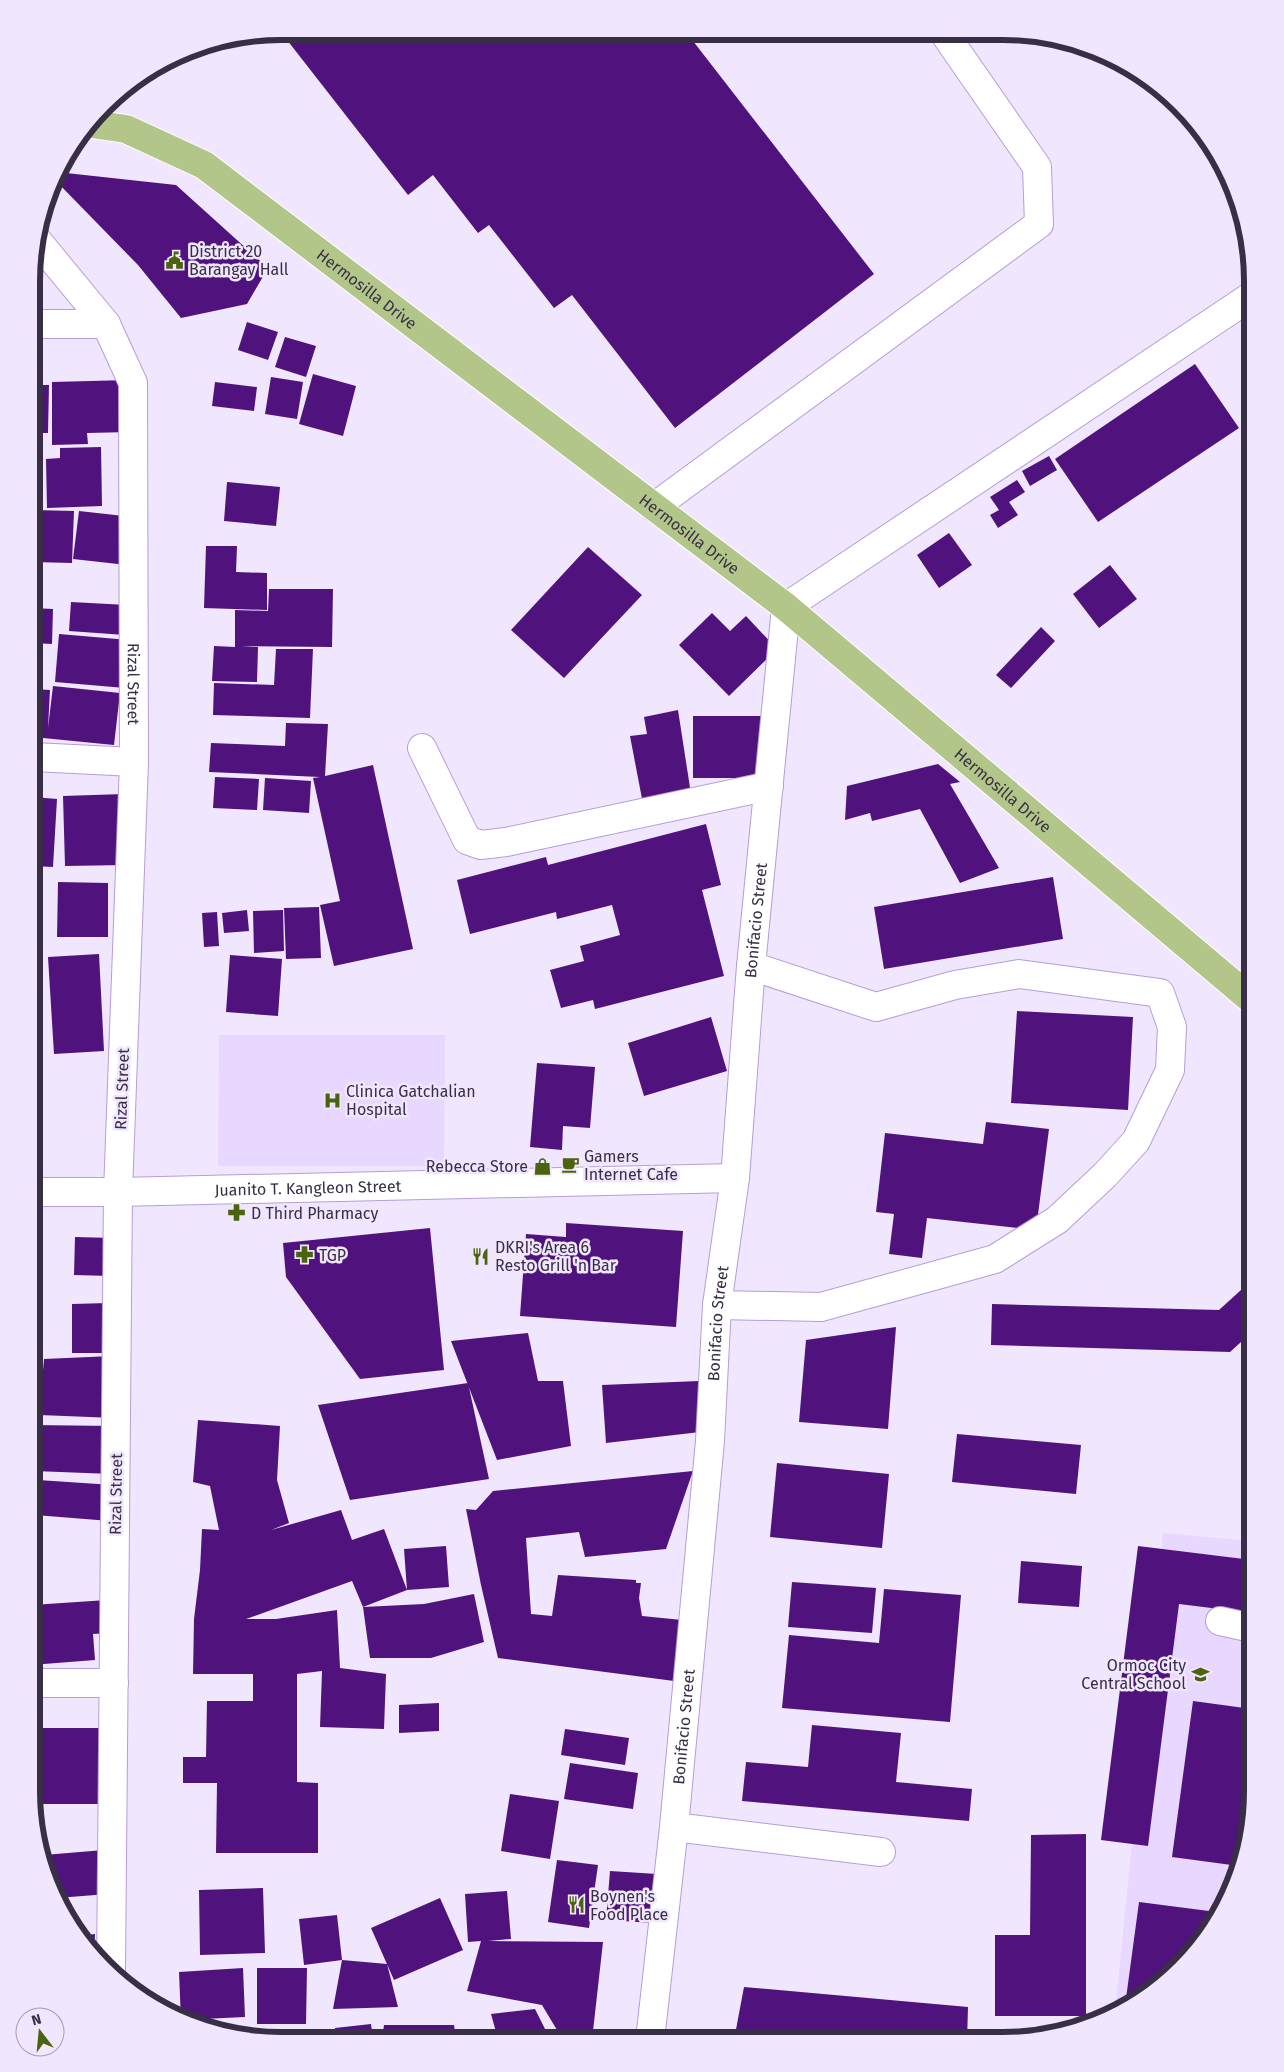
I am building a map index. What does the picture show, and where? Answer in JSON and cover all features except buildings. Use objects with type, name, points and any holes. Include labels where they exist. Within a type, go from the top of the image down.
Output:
[{"type":"main road","name":"Hermosilla Drive","points":[[98,125],[126,128],[204,165],[786,607],[1244,993]]},
{"type":"street","points":[[654,507],[1039,224],[1036,167],[949,40]]},
{"type":"street","name":"Rizal Street","points":[[42,247],[106,324],[133,383],[134,762],[118,1192],[110,1960]]},
{"type":"street","points":[[786,607],[1244,301]]},
{"type":"street","points":[[40,324],[106,324]]},
{"type":"street","name":"Bonifacio Street","points":[[651,2032],[674,1827],[710,1441],[717,1305],[735,1178],[751,966],[786,607]]},
{"type":"street","points":[[422,748],[467,840],[481,845],[506,842],[769,786]]},
{"type":"street","points":[[40,757],[134,762]]},
{"type":"street","points":[[717,1305],[821,1307],[995,1259],[1058,1220],[1105,1175],[1136,1141],[1170,1070],[1172,1027],[1160,993],[1019,974],[955,985],[876,1007],[751,966]]},
{"type":"street","name":"Juanito T. Kangleon Street","points":[[40,1192],[118,1192],[735,1178]]},
{"type":"street","points":[[1220,1621],[1244,1626]]},
{"type":"street","points":[[40,1683],[114,1683]]},
{"type":"street","points":[[674,1827],[881,1852]]},
{"type":"shaded area","name":"Clinica Gatchalian Hospital","points":[[219,1035],[445,1035],[444,1166],[218,1166]]},
{"type":"shaded area","name":"Ormoc City Central School","points":[[1163,1533],[1244,1540],[1244,1791],[1242,1823],[1236,1854],[1226,1883],[1212,1912],[1194,1938],[1162,1972],[1116,2004]]},
{"type":"place","name":"District 20 Barangay Hall","points":[[175,260]]},
{"type":"place","name":"Clinica Gatchalian Hospital","points":[[332,1100]]},
{"type":"place","name":"Gamers Internet Cafe","points":[[570,1165]]},
{"type":"place","name":"Rebecca Store","points":[[542,1166]]},
{"type":"place","name":"D Third Pharmacy","points":[[237,1213]]},
{"type":"place","name":"TGP","points":[[305,1255]]},
{"type":"place","name":"DKRI's Area 6 Resto Grill 'n Bar","points":[[481,1256]]},
{"type":"place","name":"Ormoc City Central School","points":[[1200,1674]]},
{"type":"place","name":"Boynen's Food Place","points":[[576,1905]]}]
